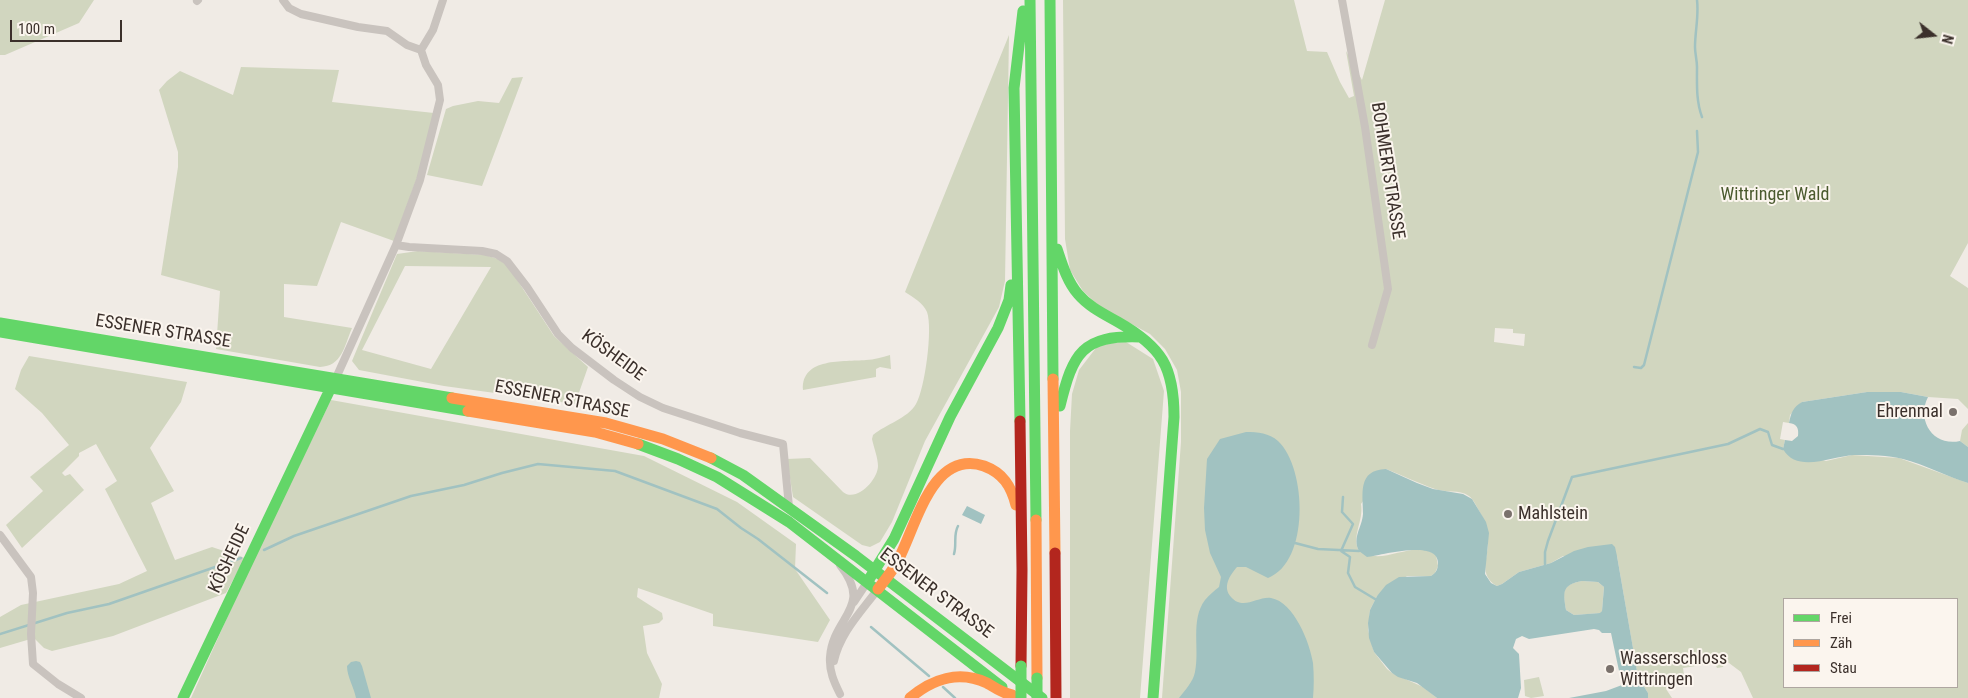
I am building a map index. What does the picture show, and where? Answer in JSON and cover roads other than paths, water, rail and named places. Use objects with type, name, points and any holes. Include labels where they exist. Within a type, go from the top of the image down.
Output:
[{"type":"main road","points":[[910,698],[918,690],[930,683],[948,677],[972,678],[1016,697],[1021,666],[1022,570],[1014,88],[1025,0]]},
{"type":"main road","points":[[1030,0],[1035,376],[1036,698]]},
{"type":"main road","points":[[1050,0],[1056,696]]},
{"type":"main road","points":[[1052,236],[1066,274],[1079,295],[1097,312],[1126,327],[1158,352],[1167,364],[1171,377],[1174,395],[1152,698]]},
{"type":"main road","points":[[868,581],[886,556],[950,417],[998,328],[1009,300],[1016,258]]},
{"type":"main road","name":"ESSENER STRASSE","points":[[0,323],[606,423],[664,439],[704,454],[744,476],[875,570],[1042,698]]},
{"type":"main road","name":"ESSENER STRASSE","points":[[0,332],[594,432],[634,442],[698,468],[783,516],[1016,697]]},
{"type":"main road","points":[[1055,429],[1068,376],[1074,360],[1083,349],[1093,342],[1107,337],[1140,337]]},
{"type":"main road","name":"KÖSHEIDE","points":[[183,698],[336,378]]},
{"type":"main road","points":[[878,589],[905,546],[937,477],[952,468],[969,464],[988,467],[996,471],[1012,490],[1017,511],[1018,564],[1022,570]]},
{"type":"street","points":[[283,0],[288,8],[301,14],[358,27],[387,31],[407,45],[421,50],[433,30],[443,0]]},
{"type":"street","name":"BOHMERTSTRASSE","points":[[1342,0],[1365,127],[1388,289],[1372,345]]},
{"type":"street","name":"KÖSHEIDE","points":[[336,378],[396,245],[420,180],[440,100],[438,85],[426,65],[421,50]]},
{"type":"street","name":"KÖSHEIDE","points":[[396,245],[482,251],[496,254],[507,261],[522,280],[558,334],[584,358],[640,397],[663,408],[740,433],[783,444],[789,507]]},
{"type":"street","points":[[0,534],[30,577],[33,593],[31,634],[33,664],[58,684],[81,698]]},
{"type":"street","points":[[829,550],[851,580],[854,594],[851,607]]},
{"type":"street","points":[[841,696],[831,676],[830,658],[832,645],[851,607],[868,581]]},
{"type":"street","points":[[841,696],[835,676],[834,662],[837,648],[845,633],[878,589]]},
{"type":"water","points":[[1867,392],[1901,392],[1928,397],[1924,414],[1929,430],[1942,440],[1950,442],[1960,441],[1968,447],[1968,483],[1920,464],[1897,458],[1854,455],[1806,462],[1797,461],[1783,449],[1785,440],[1792,441],[1798,436],[1797,427],[1789,423],[1796,406],[1802,402]]},
{"type":"water","points":[[1246,432],[1271,436],[1278,441],[1288,454],[1295,472],[1299,492],[1300,514],[1297,535],[1291,554],[1282,569],[1268,578],[1246,567],[1237,567],[1227,585],[1228,593],[1240,603],[1271,598],[1279,601],[1294,615],[1300,624],[1313,663],[1313,698],[1179,698],[1191,683],[1195,672],[1197,626],[1200,608],[1207,598],[1219,587],[1221,577],[1210,553],[1205,530],[1204,508],[1207,459],[1220,439]]},
{"type":"water","points":[[1386,469],[1433,489],[1463,494],[1472,499],[1486,522],[1489,533],[1485,574],[1491,583],[1497,586],[1519,572],[1551,563],[1574,551],[1612,544],[1615,547],[1617,556],[1638,677],[1648,693],[1648,698],[1569,698],[1606,691],[1622,685],[1611,633],[1602,633],[1594,629],[1529,639],[1522,636],[1516,639],[1513,648],[1519,654],[1521,688],[1518,698],[1437,698],[1417,683],[1392,673],[1374,652],[1369,638],[1368,623],[1370,610],[1377,596],[1386,585],[1399,577],[1431,576],[1436,571],[1438,563],[1436,556],[1419,550],[1367,557],[1359,551],[1357,537],[1363,514],[1364,484],[1366,478],[1377,470]],"holes":[[[1582,581],[1598,582],[1604,587],[1602,611],[1600,613],[1574,615],[1566,610],[1564,594],[1567,587]]]},
{"type":"water","points":[[967,506],[985,515],[981,524],[962,515]]},
{"type":"water","points":[[351,662],[360,662],[362,666],[371,698],[356,698],[347,666]]},
{"type":"waterway","points":[[1697,0],[1695,50],[1698,99],[1702,117]]},
{"type":"waterway","points":[[1634,367],[1641,368],[1644,365],[1698,152],[1697,131]]},
{"type":"waterway","points":[[1545,564],[1545,552],[1548,541],[1572,477],[1728,444],[1760,429],[1768,432],[1772,445],[1783,449]]},
{"type":"waterway","points":[[264,550],[294,536],[411,496],[464,485],[538,464],[615,471],[717,509],[827,593]]},
{"type":"waterway","points":[[1343,497],[1342,512],[1353,524],[1341,551],[1350,557],[1348,573],[1355,587],[1375,599]]},
{"type":"waterway","points":[[954,554],[958,526]]},
{"type":"waterway","points":[[1295,543],[1318,549],[1359,551]]},
{"type":"waterway","points":[[0,634],[67,613],[109,604],[241,558]]},
{"type":"waterway","points":[[871,627],[929,676]]},
{"type":"waterway","points":[[943,687],[955,698]]},
{"type":"place","name":"Ehrenmal","points":[[1953,412]]},
{"type":"place","name":"Mahlstein","points":[[1508,514]]},
{"type":"place","name":"Wasserschloss Wittringen","points":[[1610,669]]},
{"type":"park label","name":"Wittringer Wald","points":[[1775,195]]}]
